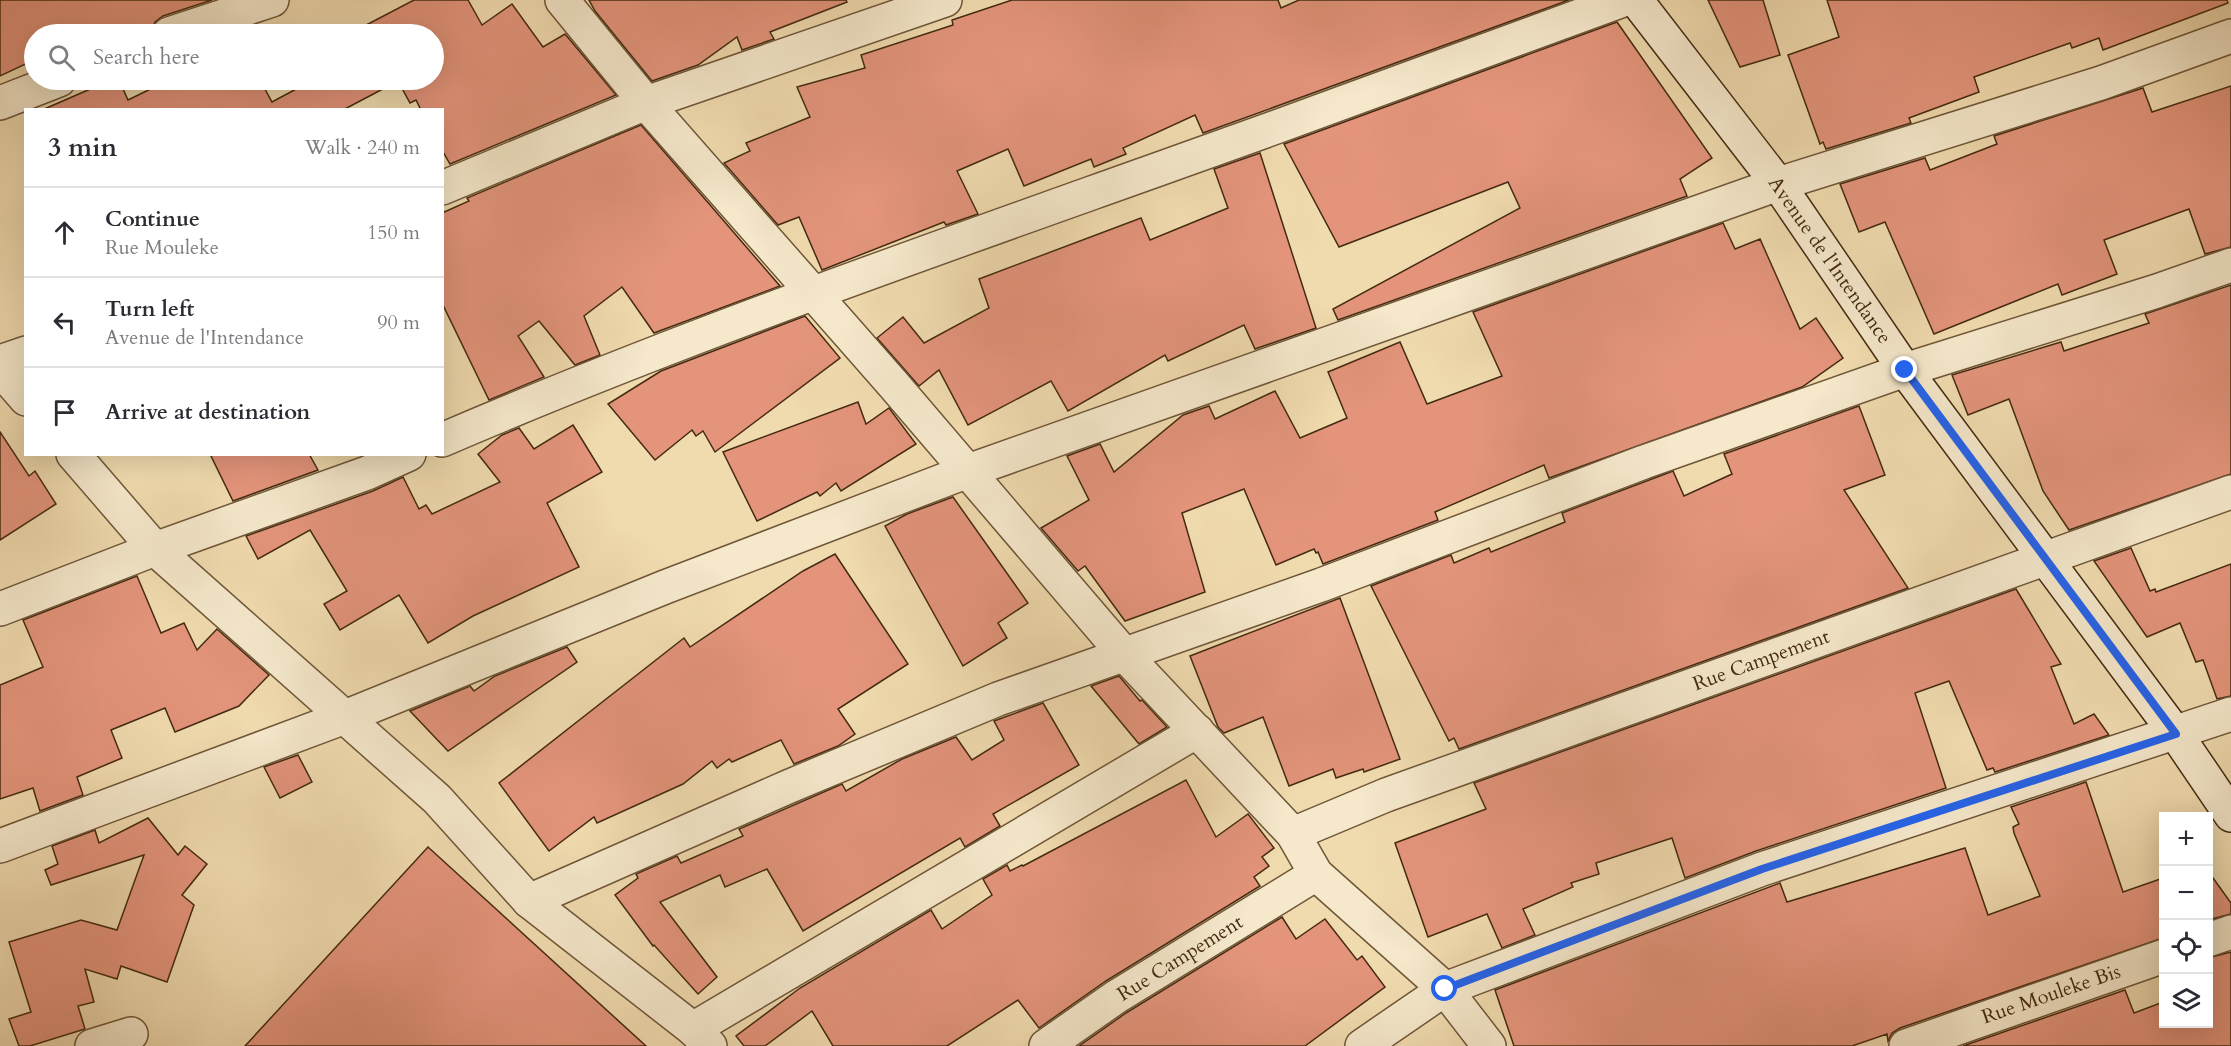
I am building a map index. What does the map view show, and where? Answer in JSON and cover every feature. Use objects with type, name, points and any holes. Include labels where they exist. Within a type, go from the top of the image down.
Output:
[{"type":"street","points":[[199,24],[272,0]]},
{"type":"street","points":[[562,0],[646,103],[813,292],[1123,653],[1293,834],[1316,874],[1445,989],[1489,1046]]},
{"type":"street","points":[[444,187],[646,103],[945,0]]},
{"type":"street","points":[[444,439],[555,392],[813,292],[1198,156],[1623,0]]},
{"type":"street","name":"Avenue de l'Intendance","points":[[1636,0],[1778,184],[1905,370],[2176,734],[2231,815]]},
{"type":"street","points":[[0,846],[345,717],[664,587],[968,471],[1778,184],[2101,83],[2231,36]]},
{"type":"street","points":[[0,103],[33,90]]},
{"type":"street","points":[[529,901],[790,786],[987,703],[1123,653],[1322,585],[1644,462],[1905,370],[2157,291],[2231,265]]},
{"type":"street","points":[[0,362],[24,353]]},
{"type":"street","points":[[0,369],[24,397]]},
{"type":"street","points":[[75,456],[155,549],[437,799],[529,901],[702,1037],[1197,731]]},
{"type":"street","points":[[0,609],[155,549],[367,473],[405,456]]},
{"type":"street","name":"Rue Campement","points":[[1293,834],[1386,795],[2231,492]]},
{"type":"street","points":[[1362,1046],[1445,989],[1762,869],[2231,714]]},
{"type":"street","name":"Rue Campement","points":[[1046,1046],[1116,998],[1316,874]]},
{"type":"street","points":[[2213,938],[2231,932]]},
{"type":"street","name":"Rue Mouleke Bis","points":[[1906,1046],[2159,957]]},
{"type":"street","points":[[92,1046],[131,1034]]},
{"type":"building","points":[[0,0],[212,0],[163,16],[154,24],[24,24],[24,65],[0,76]]},
{"type":"building","points":[[414,0],[468,0],[482,25],[512,4],[543,47],[565,34],[616,95],[450,164],[444,154],[444,108],[420,108],[416,100],[410,103],[403,90],[444,90],[444,24],[368,24]]},
{"type":"building","points":[[589,0],[846,0],[847,2],[770,32],[774,39],[742,50],[737,37],[698,65],[652,81],[595,11]]},
{"type":"building","points":[[1012,0],[1278,0],[1281,8],[1299,0],[1569,0],[1203,133],[1195,115],[1123,148],[1126,154],[1094,167],[1091,159],[1024,186],[1008,149],[957,171],[978,214],[946,225],[944,222],[822,270],[799,217],[778,225],[724,163],[750,151],[746,143],[810,117],[797,87],[865,68],[861,55],[953,25],[952,20]]},
{"type":"building","points":[[1708,0],[1763,0],[1780,55],[1740,67]]},
{"type":"building","points":[[1827,0],[2227,0],[2228,3],[2103,50],[2099,38],[2072,48],[2070,43],[1974,77],[1979,92],[1909,118],[1911,123],[1826,149],[1823,142],[1820,144],[1788,55],[1839,37]]},
{"type":"building","points":[[1617,22],[1712,158],[1680,179],[1687,196],[1338,320],[1333,309],[1520,208],[1508,182],[1339,247],[1284,144]]},
{"type":"building","points":[[2231,86],[2231,247],[2205,254],[2189,209],[2104,240],[2117,274],[2062,295],[2058,284],[1934,334],[1885,222],[1859,232],[1840,184],[1925,158],[1930,170],[1997,144],[1994,136],[2143,88],[2152,112]]},
{"type":"building","points":[[88,90],[124,90],[128,100],[148,90],[265,90],[272,102],[294,90],[381,90],[347,108],[47,108]]},
{"type":"building","points":[[641,125],[780,286],[654,333],[622,287],[584,316],[600,355],[575,365],[539,321],[518,336],[544,377],[489,400],[444,307],[444,212],[469,201],[467,198]]},
{"type":"building","points":[[1260,153],[1316,328],[1255,349],[1244,325],[1168,361],[1165,355],[1068,411],[1051,381],[968,425],[939,370],[919,386],[877,338],[903,317],[924,343],[989,308],[979,279],[1141,218],[1150,240],[1228,208],[1214,169]]},
{"type":"building","points":[[1723,223],[1735,249],[1760,239],[1800,329],[1816,318],[1843,358],[1802,387],[1549,478],[1544,465],[1435,512],[1438,520],[1323,564],[1318,552],[1316,553],[1314,549],[1276,565],[1244,489],[1182,513],[1205,592],[1125,621],[1085,566],[1078,571],[1041,528],[1089,500],[1067,456],[1100,444],[1114,472],[1183,415],[1209,406],[1215,419],[1275,391],[1300,438],[1347,418],[1328,372],[1400,342],[1427,404],[1502,376],[1473,312]]},
{"type":"building","points":[[2231,285],[2231,474],[2069,530],[2043,491],[2009,399],[1968,415],[1952,375],[2061,342],[2064,351],[2149,323],[2145,314]]},
{"type":"building","points":[[805,316],[840,358],[715,452],[703,431],[696,436],[692,430],[655,460],[608,404],[661,371]]},
{"type":"building","points":[[858,402],[866,424],[889,408],[916,444],[841,491],[836,483],[820,496],[817,492],[757,521],[723,452]]},
{"type":"building","points":[[1859,406],[1885,475],[1844,490],[1908,588],[1459,749],[1454,738],[1449,741],[1371,586],[1451,555],[1454,563],[1489,548],[1491,552],[1565,522],[1562,513],[1673,471],[1684,496],[1732,474],[1724,454]]},
{"type":"building","points":[[573,425],[602,472],[547,503],[579,567],[473,616],[428,643],[399,595],[340,630],[324,604],[347,591],[310,530],[258,559],[246,536],[373,491],[403,477],[419,509],[426,505],[432,514],[500,482],[478,454],[502,435],[519,428],[534,449]]},
{"type":"building","points":[[0,432],[29,476],[35,471],[56,504],[0,540]]},
{"type":"building","points":[[211,456],[310,456],[318,470],[233,501]]},
{"type":"building","points":[[953,497],[1028,603],[998,623],[1007,638],[963,666],[885,526],[907,514]]},
{"type":"building","points":[[2131,548],[2150,591],[2155,589],[2156,592],[2231,564],[2231,696],[2217,699],[2203,660],[2196,662],[2180,623],[2147,637],[2094,561]]},
{"type":"building","points":[[835,554],[908,664],[838,709],[855,734],[838,746],[794,764],[781,740],[732,762],[729,759],[717,768],[712,761],[683,784],[597,823],[594,817],[549,851],[499,783],[684,638],[690,647],[803,571]]},
{"type":"building","points":[[137,576],[161,633],[184,623],[197,650],[217,629],[269,675],[239,706],[175,732],[165,708],[111,730],[122,758],[77,777],[83,795],[40,811],[33,788],[0,799],[0,685],[43,667],[23,620]]},
{"type":"building","points":[[2016,589],[2061,664],[2051,667],[2074,724],[2094,714],[2109,735],[1995,772],[1993,768],[1987,770],[1949,681],[1915,693],[1946,788],[1756,851],[1685,878],[1672,838],[1596,863],[1599,874],[1571,883],[1573,887],[1523,909],[1535,935],[1502,948],[1487,914],[1428,937],[1395,843],[1486,809],[1474,783]]},
{"type":"building","points":[[1340,598],[1400,759],[1364,772],[1363,769],[1336,778],[1333,769],[1289,786],[1263,717],[1224,733],[1218,727],[1190,656]]},
{"type":"building","points":[[567,647],[577,662],[448,751],[410,711],[470,686],[474,691],[495,676]]},
{"type":"building","points":[[1119,676],[1140,701],[1142,700],[1167,727],[1139,744],[1091,686]]},
{"type":"building","points":[[1043,703],[1079,765],[993,814],[1000,826],[965,847],[960,838],[803,931],[767,869],[725,887],[720,875],[660,902],[717,977],[698,994],[653,946],[615,895],[638,878],[636,874],[677,856],[681,863],[743,836],[739,829],[842,784],[846,791],[902,759],[956,737],[972,760],[1004,740],[994,721]]},
{"type":"building","points":[[298,755],[312,782],[280,798],[264,767]]},
{"type":"building","points":[[1186,780],[1216,837],[1248,814],[1274,848],[1262,857],[1269,866],[1254,877],[1260,886],[1106,981],[1039,1028],[1018,1000],[947,1046],[833,1046],[812,1011],[765,1046],[744,1046],[736,1036],[800,988],[931,910],[942,929],[992,895],[983,879],[1007,865],[1010,871],[1023,866]]},
{"type":"building","points":[[2086,782],[2123,892],[2159,879],[2159,939],[1900,1028],[1892,1033],[1888,1041],[1887,1034],[1852,1046],[1514,1046],[1495,990],[1780,883],[1787,902],[1965,848],[1988,915],[2040,896],[2014,833],[2013,827],[2019,824],[2011,807]]},
{"type":"building","points":[[148,818],[178,855],[185,846],[207,864],[182,895],[194,905],[167,982],[121,966],[117,979],[85,969],[94,1002],[78,1006],[85,1029],[30,1046],[19,1046],[9,1019],[31,1012],[9,942],[81,920],[117,930],[144,855],[51,885],[45,870],[58,864],[52,846],[95,830],[99,843]]},
{"type":"building","points":[[428,847],[646,1046],[245,1046]]},
{"type":"building","points":[[2213,878],[2231,903],[2231,914],[2213,919]]},
{"type":"building","points":[[1282,917],[1296,939],[1325,919],[1357,960],[1362,956],[1385,987],[1305,1046],[1079,1046],[1126,1013]]},
{"type":"building","points":[[2231,952],[2231,1046],[1963,1046],[2125,990],[2134,1013],[2159,1004],[2159,1028],[2213,1028],[2213,957]]},
{"type":"route","points":[[1445,989],[1762,869],[2176,734],[1905,370]]}]
